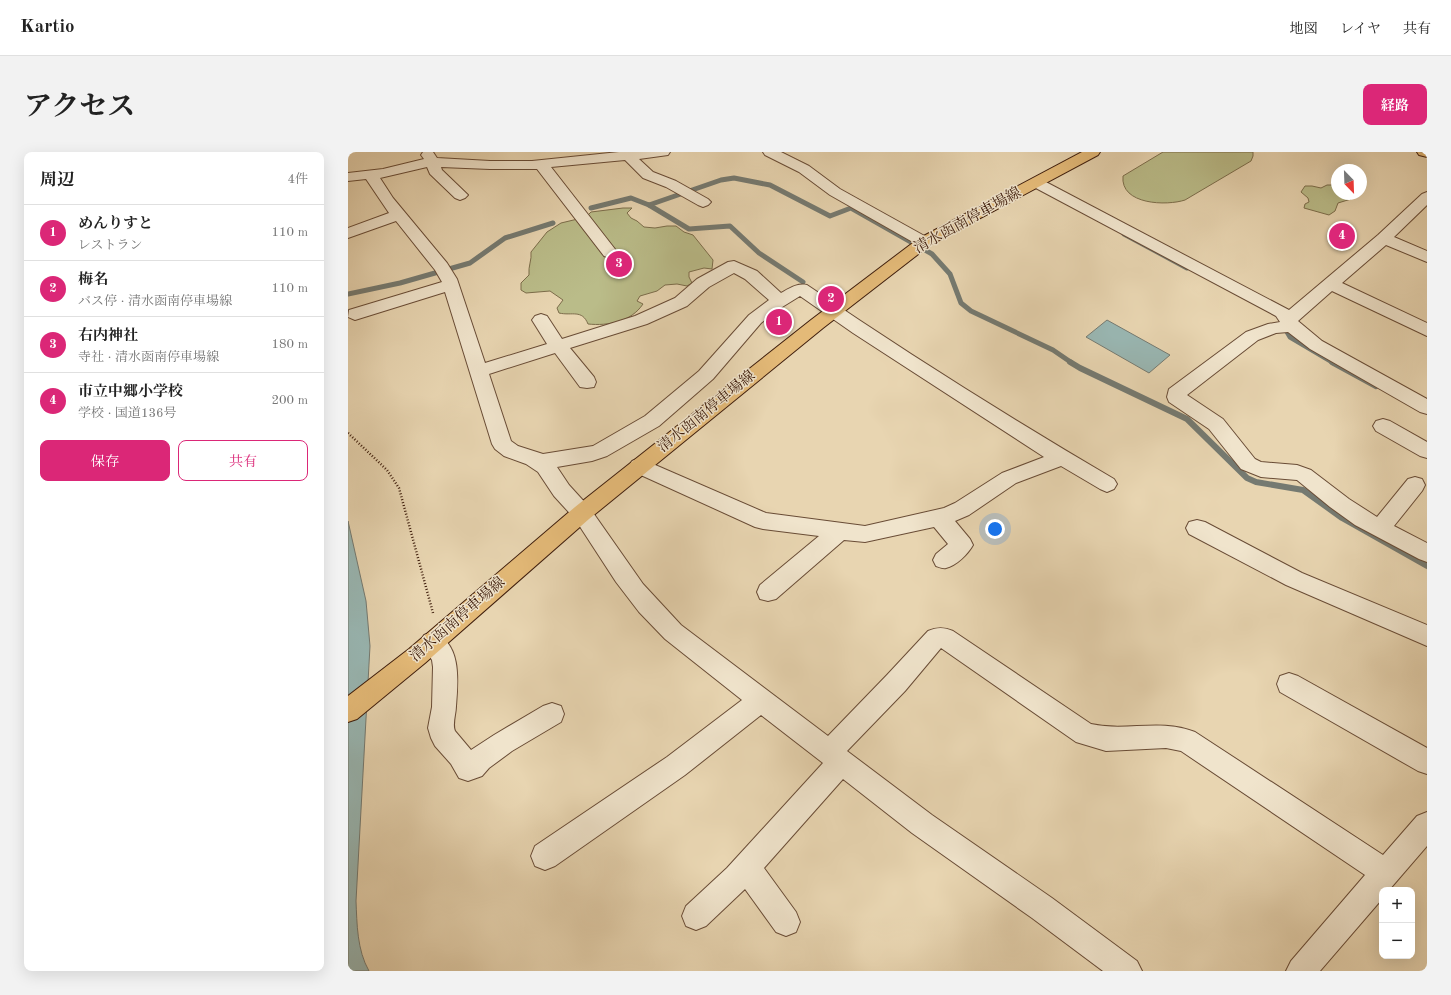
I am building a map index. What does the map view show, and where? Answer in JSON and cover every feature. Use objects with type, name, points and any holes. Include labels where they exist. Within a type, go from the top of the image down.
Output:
[{"type":"main road","name":"清水函南停車場線","points":[[348,711],[429,645],[582,512],[833,311],[924,242],[1093,152]]},
{"type":"street","points":[[348,177],[371,174],[418,164],[430,155],[490,165],[541,164],[663,152]]},
{"type":"street","points":[[770,152],[804,169],[835,192],[924,242]]},
{"type":"street","points":[[430,155],[435,171],[460,194]]},
{"type":"street","points":[[630,156],[632,160],[648,175],[666,182],[703,202]]},
{"type":"street","points":[[541,164],[610,254]]},
{"type":"street","points":[[371,174],[398,215],[441,267],[451,285],[502,444],[508,450],[540,462],[548,470],[572,504],[582,512],[631,585],[657,618],[673,632],[922,824],[1042,908],[1127,971]]},
{"type":"street","points":[[1037,183],[1282,312],[1289,324],[1316,345],[1427,407]]},
{"type":"street","points":[[1427,197],[1289,324],[1252,336],[1176,394],[1176,398],[1216,424],[1248,464],[1255,468],[1292,471],[1312,479],[1342,506],[1380,529],[1427,553]]},
{"type":"street","points":[[348,233],[398,215]]},
{"type":"street","points":[[1384,238],[1427,257]]},
{"type":"street","points":[[479,371],[647,317],[681,302],[703,283],[734,266],[751,275],[779,300]]},
{"type":"street","points":[[1331,284],[1426,328]]},
{"type":"street","points":[[355,314],[451,285]]},
{"type":"street","points":[[540,462],[592,454],[600,451],[652,421],[706,375],[755,319],[779,300],[800,289],[1063,458],[1107,484]]},
{"type":"street","points":[[541,320],[557,346],[587,382]]},
{"type":"street","points":[[1383,426],[1427,451]]},
{"type":"street","points":[[639,466],[763,521],[865,534],[939,518],[962,509],[1009,478],[1027,470],[1063,458]]},
{"type":"street","points":[[1380,529],[1415,486]]},
{"type":"street","points":[[939,518],[962,545],[944,560]]},
{"type":"street","points":[[1197,528],[1294,579],[1427,636]]},
{"type":"street","points":[[768,592],[840,531]]},
{"type":"street","points":[[696,916],[746,867],[896,683],[936,638],[945,638],[1085,734],[1106,739],[1166,736],[1186,740],[1355,851],[1385,873]]},
{"type":"street","points":[[429,645],[443,656],[445,667],[445,694],[441,728],[444,738],[460,755],[468,769],[503,743],[552,714]]},
{"type":"street","points":[[1289,684],[1427,762]]},
{"type":"street","points":[[545,856],[676,766],[746,713],[760,699]]},
{"type":"street","points":[[1301,971],[1427,825]]},
{"type":"street","points":[[746,867],[786,922]]},
{"type":"path","points":[[348,433],[387,470],[399,488],[429,645]]},
{"type":"green space","points":[[1163,152],[1253,152],[1253,156],[1251,161],[1185,200],[1157,203],[1137,198],[1129,193],[1124,186],[1123,176]]},
{"type":"green space","points":[[1331,185],[1331,200],[1348,200],[1338,203],[1335,211],[1329,215],[1304,208],[1305,204],[1309,202],[1308,198],[1301,192],[1305,186],[1321,188]]},
{"type":"green space","points":[[632,208],[627,213],[631,218],[644,227],[655,228],[676,226],[684,232],[693,235],[713,260],[712,269],[704,268],[689,272],[689,277],[692,283],[687,286],[677,284],[665,285],[657,291],[640,296],[637,301],[643,304],[632,315],[618,322],[603,324],[588,324],[583,316],[559,313],[557,308],[563,300],[550,291],[526,293],[521,290],[521,283],[529,275],[531,252],[547,232],[561,223],[586,217],[591,212]]},
{"type":"water","points":[[1107,320],[1170,355],[1149,373],[1086,337]]},
{"type":"water","points":[[348,521],[366,601],[370,646],[356,901],[357,928],[360,946],[369,971],[348,971]]},
{"type":"waterway","points":[[649,205],[721,180],[734,178],[770,185],[830,216],[851,208],[932,254],[950,274],[961,303],[971,311],[1053,350],[1072,363]]},
{"type":"waterway","points":[[591,208],[631,198],[649,205]]},
{"type":"waterway","points":[[649,205],[689,229],[730,226],[759,253],[803,282]]},
{"type":"waterway","points":[[348,294],[400,283],[470,263],[505,238],[553,223]]},
{"type":"waterway","points":[[1124,234],[1187,268]]},
{"type":"waterway","points":[[1283,325],[1290,337],[1334,363]]},
{"type":"waterway","points":[[1070,362],[1187,419],[1247,478],[1256,482],[1303,490],[1342,518],[1427,566]]},
{"type":"waterway","points":[[1332,362],[1376,386]]},
{"type":"place","name":"市立中郷小学校","points":[[1342,236]]},
{"type":"place","name":"右内神社","points":[[619,264]]},
{"type":"place","name":"梅名","points":[[831,299]]},
{"type":"place","name":"めんりすと","points":[[779,322]]}]
